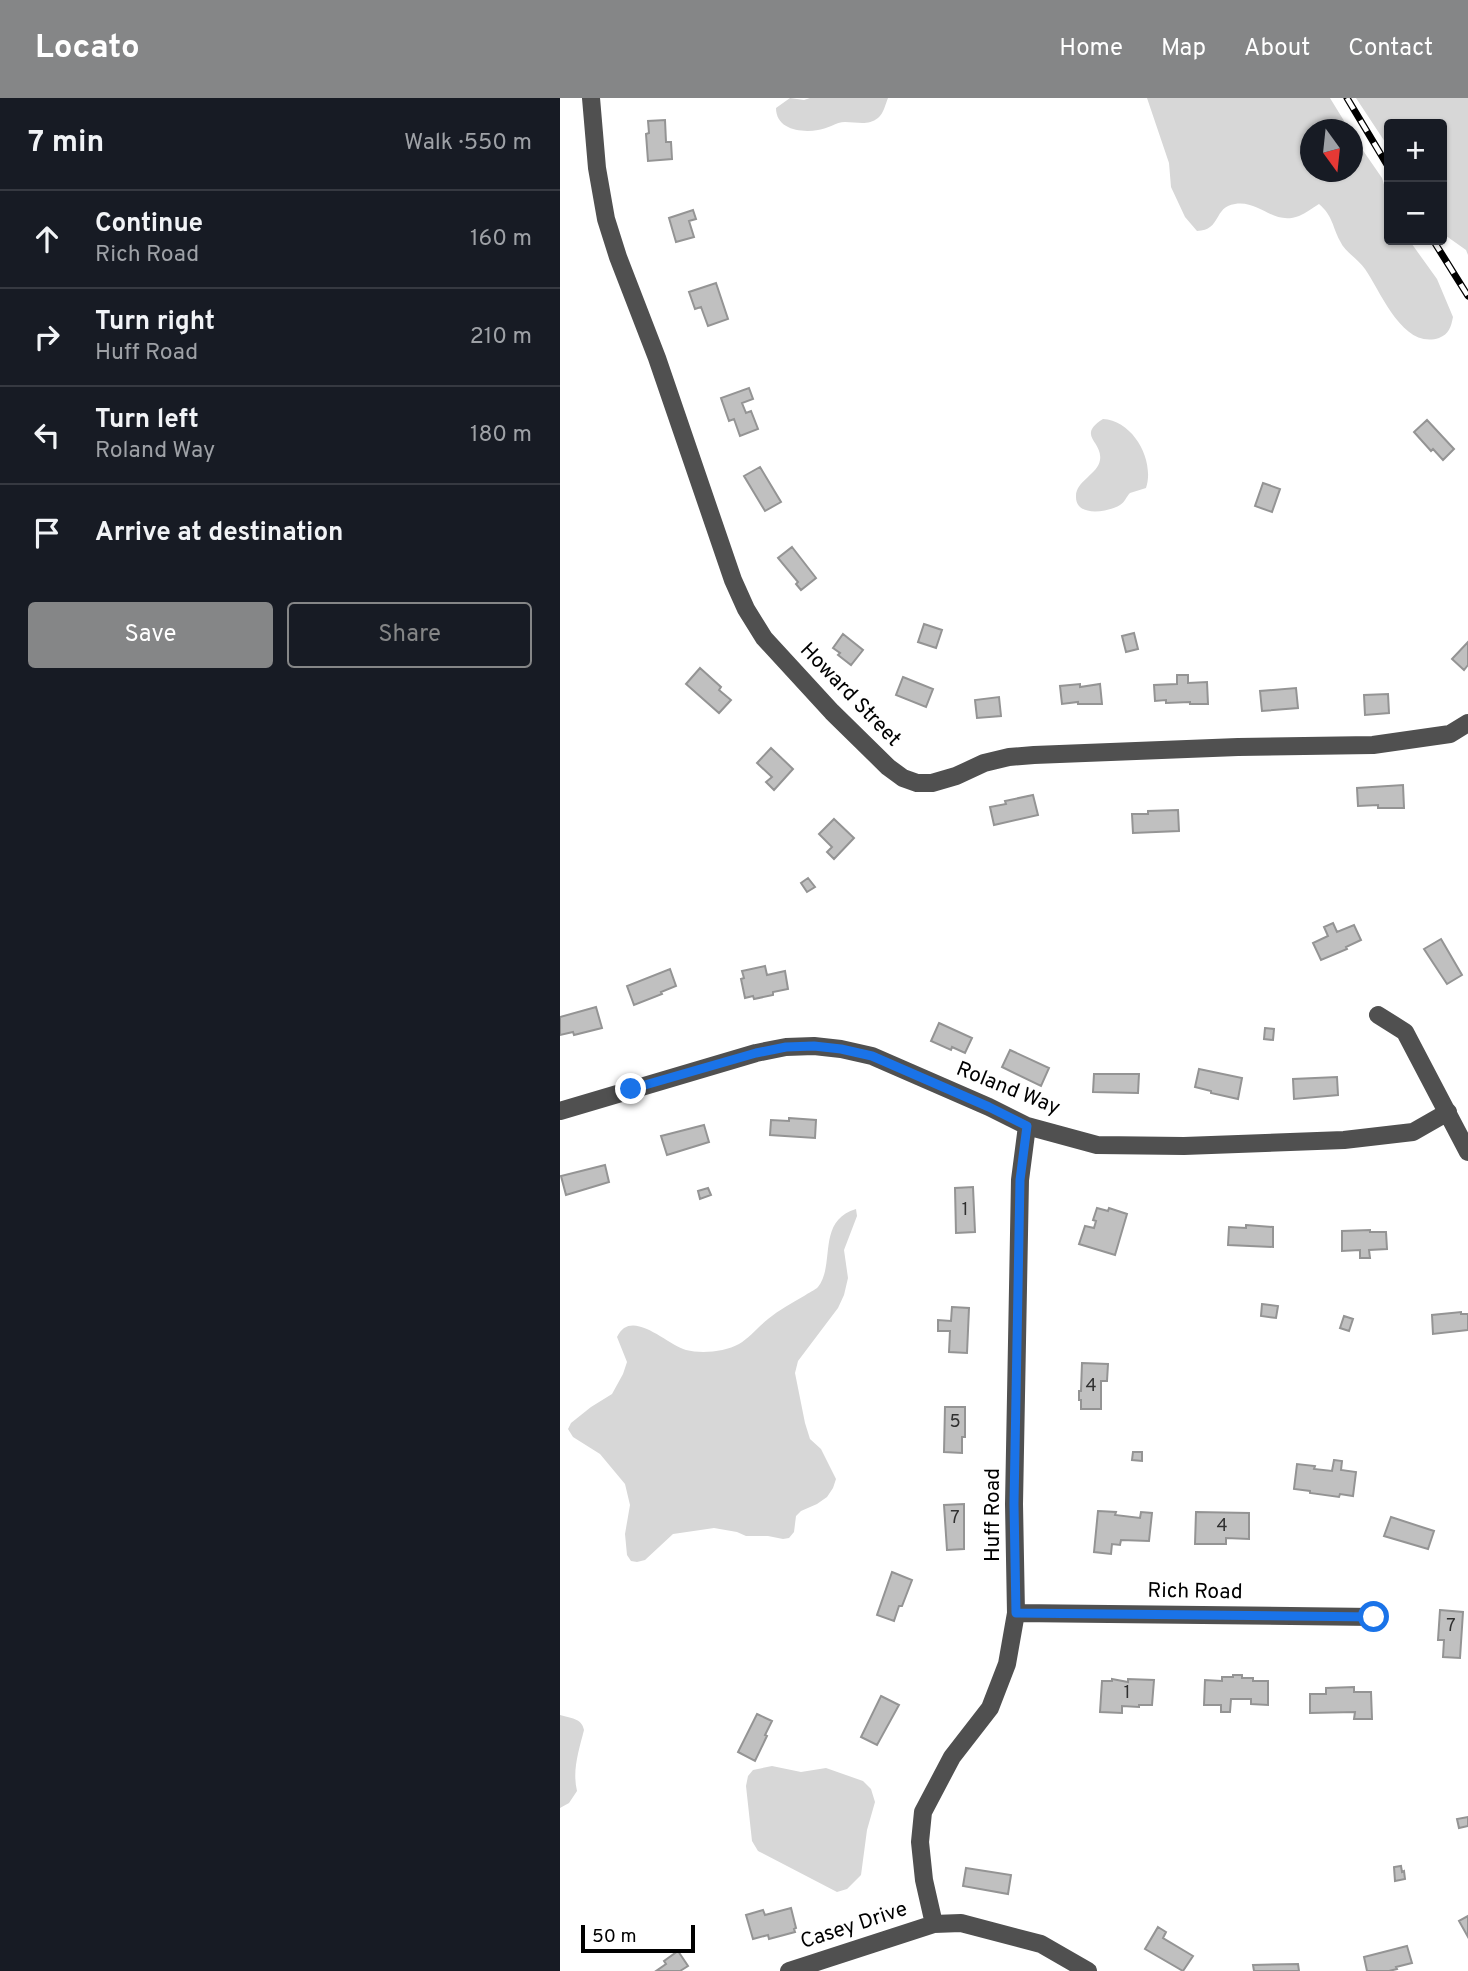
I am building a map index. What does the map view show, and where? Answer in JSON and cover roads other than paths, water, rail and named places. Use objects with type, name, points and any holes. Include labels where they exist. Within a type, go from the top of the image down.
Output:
[{"type":"street","name":"Howard Street","points":[[591,98],[597,168],[606,219],[733,580],[746,610],[764,638],[797,674],[888,767],[903,778],[917,783],[932,783],[984,763],[1034,755],[1373,745],[1450,734],[1468,723]]},
{"type":"street","points":[[1378,1015],[1405,1032],[1468,1152]]},
{"type":"street","name":"Roland Way","points":[[560,1111],[756,1053],[786,1047],[814,1046],[872,1056],[1027,1126],[1097,1146],[1184,1146],[1344,1140],[1413,1132],[1448,1112]]},
{"type":"street","name":"Huff Road","points":[[923,1880],[920,1842],[923,1812],[952,1757],[990,1708],[1007,1664],[1016,1613],[1014,1504],[1020,1180],[1027,1126]]},
{"type":"street","name":"Rich Road","points":[[1016,1613],[1374,1617]]},
{"type":"street","name":"Casey Drive","points":[[923,1880],[934,1924]]},
{"type":"street","name":"Casey Drive","points":[[789,1971],[934,1924],[961,1923],[1041,1944],[1088,1971]]},
{"type":"railway","points":[[1347,98],[1384,160]]},
{"type":"railway","points":[[1436,245],[1468,296]]}]
